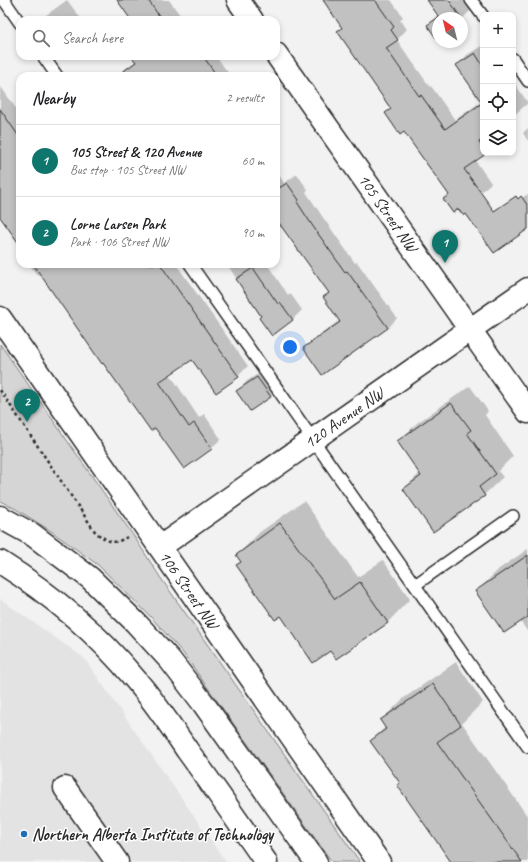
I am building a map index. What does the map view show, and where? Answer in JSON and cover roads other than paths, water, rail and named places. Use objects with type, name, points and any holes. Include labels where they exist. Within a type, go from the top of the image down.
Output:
[{"type":"street","points":[[238,0],[249,16]]},
{"type":"street","name":"105 Street NW","points":[[280,60],[528,412]]},
{"type":"street","name":"120 Avenue NW","points":[[160,547],[528,289]]},
{"type":"street","name":"106 Street NW","points":[[0,318],[379,862]]},
{"type":"street","points":[[0,517],[32,535],[90,578],[136,623],[170,660],[203,703],[316,862]]},
{"type":"street","points":[[0,562],[29,581],[66,609],[98,639],[136,679],[266,862]]},
{"type":"street","points":[[65,788],[117,862]]},
{"type":"lane","points":[[4,0],[16,17]]},
{"type":"lane","points":[[471,0],[480,12]]},
{"type":"lane","points":[[46,60],[54,72]]},
{"type":"lane","points":[[516,63],[528,81]]},
{"type":"lane","points":[[193,268],[528,747]]},
{"type":"lane","points":[[415,585],[513,516]]},
{"type":"place","name":"105 Street & 120 Avenue","points":[[445,263]]},
{"type":"place","name":"Lorne Larsen Park","points":[[27,422]]},
{"type":"place","name":"Northern Alberta Institute of Technology","points":[[24,834]]}]
